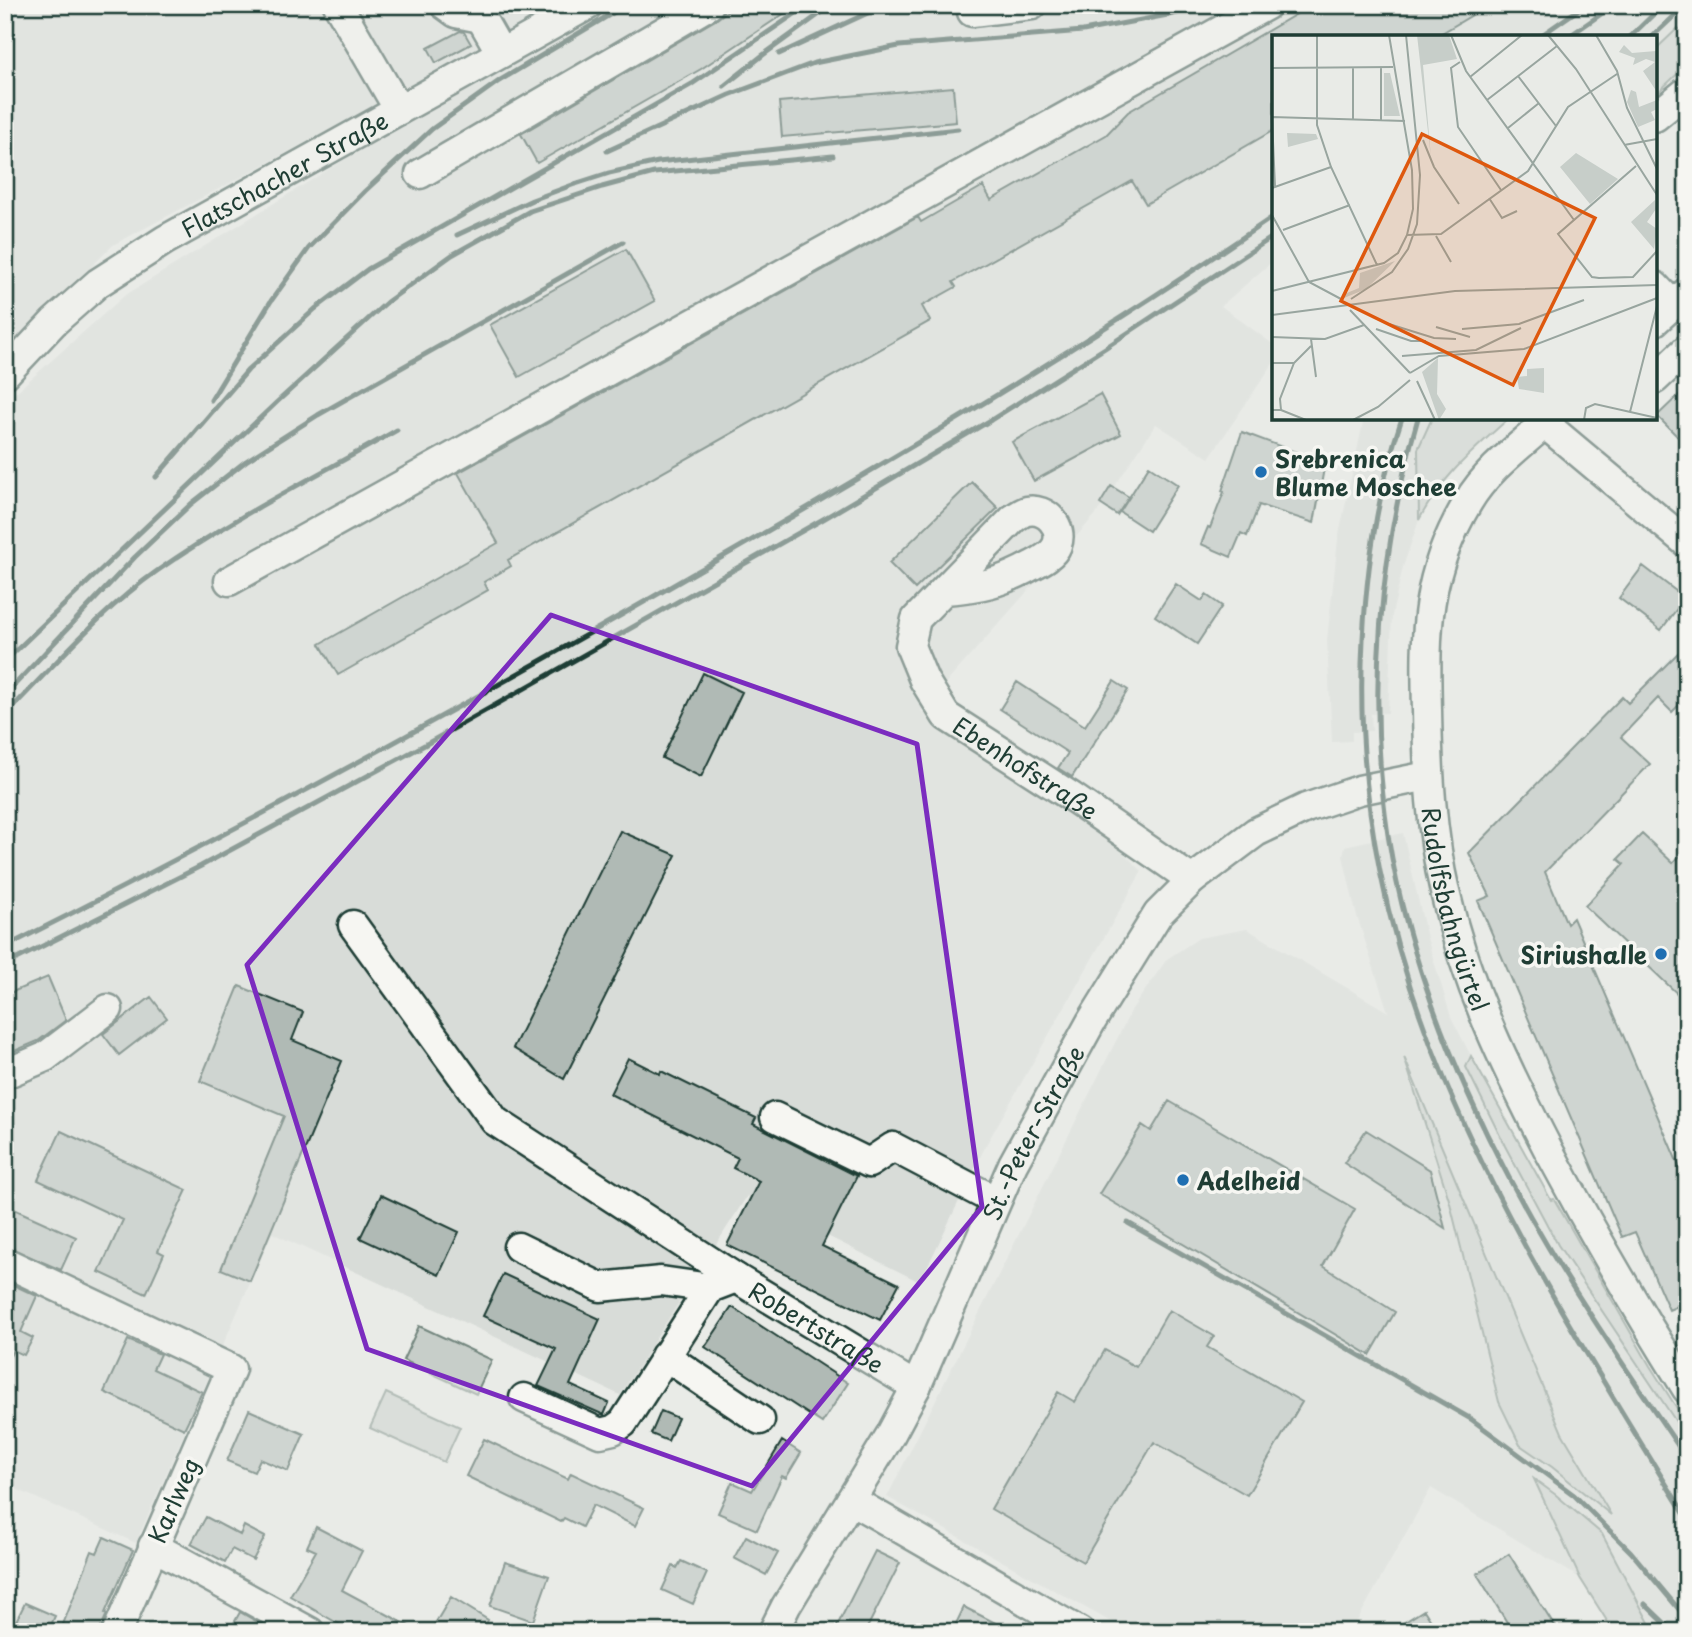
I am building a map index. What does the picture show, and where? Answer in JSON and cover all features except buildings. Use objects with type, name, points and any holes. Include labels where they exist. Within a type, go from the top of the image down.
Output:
[{"type":"street","points":[[444,5],[456,13],[481,11],[502,53]]},
{"type":"street","points":[[420,174],[709,5]]},
{"type":"street","points":[[972,12],[1032,5]]},
{"type":"street","points":[[229,581],[1267,5]]},
{"type":"street","points":[[342,7],[400,110]]},
{"type":"street","name":"Flatschacher Straße","points":[[5,374],[54,323],[98,283],[165,240],[502,53],[571,9]]},
{"type":"street","points":[[1657,115],[1687,91]]},
{"type":"street","points":[[1657,377],[1687,349]]},
{"type":"street","points":[[1548,421],[1687,543]]},
{"type":"street","name":"Rudolfsbahngürtel","points":[[1548,421],[1501,463],[1470,499],[1452,530],[1440,560],[1430,600],[1425,639],[1428,776],[1444,889],[1458,944],[1480,1008],[1507,1069],[1637,1309],[1687,1389]]},
{"type":"street","name":"Ebenhofstraße","points":[[945,590],[916,619],[911,646],[924,680],[946,716],[1072,797],[1192,880]]},
{"type":"street","name":"St.-Peter-Straße","points":[[773,1632],[786,1606],[891,1434],[916,1387],[996,1201],[1020,1152],[1104,1000],[1158,915],[1192,880],[1256,832],[1306,808],[1359,790],[1428,776]]},
{"type":"street","points":[[353,925],[495,1121],[736,1278]]},
{"type":"street","points":[[5,1074],[46,1057],[108,1009]]},
{"type":"street","points":[[775,1117],[869,1163],[893,1147],[996,1201]]},
{"type":"street","points":[[518,1247],[600,1287],[662,1281],[710,1288]]},
{"type":"street","name":"Karlweg","points":[[5,1262],[231,1369],[117,1632]]},
{"type":"street","name":"Robertstraße","points":[[524,1398],[600,1433],[613,1430],[623,1423],[710,1288],[736,1278],[916,1387]]},
{"type":"street","points":[[665,1356],[760,1420]]},
{"type":"street","points":[[851,1500],[1080,1632]]},
{"type":"street","points":[[153,1546],[310,1632]]},
{"type":"highlighted area","points":[[551,615],[917,744],[982,1207],[752,1486],[367,1349],[247,965]]},
{"type":"shaded area","points":[[5,5],[556,5],[377,105],[113,245],[5,353]]},
{"type":"shaded area","points":[[610,5],[1687,5],[1687,20],[1657,48],[1657,35],[1272,35],[1272,262],[1221,306],[1272,344],[1272,365],[1209,458],[1156,424],[1097,513],[921,711],[1097,828],[1142,871],[986,1145],[920,1282],[747,1196],[620,1395],[272,1233],[136,1543],[5,1484],[5,402],[124,296],[386,134]]},
{"type":"shaded area","points":[[1678,28],[1687,33],[1687,65],[1657,93],[1657,48]]},
{"type":"shaded area","points":[[1364,420],[1431,420],[1418,449],[1419,520],[1403,567],[1392,615],[1388,713],[1371,714],[1372,731],[1352,732],[1352,741],[1332,742],[1327,640],[1338,539]]},
{"type":"shaded area","points":[[1431,420],[1507,420],[1448,477],[1419,520],[1418,449]]},
{"type":"shaded area","points":[[1403,833],[1427,938],[1451,1017],[1471,1056],[1466,1067],[1558,1245],[1687,1438],[1687,1632],[1654,1632],[1637,1603],[1536,1480],[1580,1578],[1431,1488],[1351,1632],[1129,1632],[887,1497],[1132,1009],[1167,959],[1199,938],[1247,929],[1388,1012],[1356,913],[1343,856],[1345,846]],"holes":[[[1407,1066],[1562,1433],[1552,1467],[1520,1445],[1499,1402],[1450,1203]]]},
{"type":"shaded area","points":[[1471,1056],[1551,1200],[1554,1199],[1650,1366],[1687,1424],[1687,1438],[1558,1245],[1466,1067]]},
{"type":"shaded area","points":[[1404,1057],[1562,1433],[1611,1515],[1520,1445],[1499,1402],[1450,1203]]},
{"type":"shaded area","points":[[419,1326],[492,1360],[476,1394],[403,1360]]},
{"type":"shaded area","points":[[386,1393],[460,1427],[444,1462],[370,1428]]},
{"type":"shaded area","points":[[1534,1479],[1602,1534],[1654,1632],[1614,1632],[1580,1578]]},
{"type":"tunnel","points":[[1682,5],[1687,7]]},
{"type":"railway","points":[[211,400],[271,301],[309,248],[365,191],[432,129],[499,81],[626,5]]},
{"type":"railway","points":[[156,477],[248,370],[315,309],[368,269],[692,84],[808,5]]},
{"type":"railway","points":[[724,86],[832,5]]},
{"type":"railway","points":[[779,54],[885,5]]},
{"type":"railway","points":[[607,151],[729,95],[814,63],[899,46],[1083,31],[1207,5]]},
{"type":"railway","points":[[1542,35],[1585,5]]},
{"type":"railway","points":[[1571,35],[1614,5]]},
{"type":"railway","points":[[1632,35],[1663,5]]},
{"type":"railway","points":[[1654,35],[1686,5]]},
{"type":"railway","points":[[457,235],[532,200],[575,184],[658,162],[958,129]]},
{"type":"railway","points":[[5,661],[277,402],[387,302],[452,255],[530,211],[654,173],[833,156]]},
{"type":"railway","points":[[5,947],[179,858],[522,672],[913,446],[1059,357],[1272,217]]},
{"type":"railway","points":[[5,965],[201,866],[430,742],[825,518],[991,420],[1272,237]]},
{"type":"railway","points":[[5,695],[135,557],[191,504],[246,461],[318,415],[623,242]]},
{"type":"railway","points":[[1401,420],[1386,472],[1375,527],[1363,639],[1365,763],[1382,881],[1413,994],[1454,1102],[1505,1208],[1562,1311],[1687,1518]]},
{"type":"railway","points":[[1417,420],[1394,521],[1386,573],[1378,678],[1378,730],[1388,835],[1412,942],[1449,1049],[1495,1151],[1521,1200],[1581,1301],[1687,1459]]},
{"type":"railway","points":[[5,715],[97,621],[136,586],[245,515],[397,430]]},
{"type":"railway","points":[[1128,1223],[1471,1419],[1574,1495],[1631,1552],[1687,1619]]},
{"type":"railway","points":[[1645,1604],[1674,1632]]},
{"type":"place","name":"Srebrenica Blume Moschee","points":[[1261,472]]},
{"type":"place","name":"Siriushalle","points":[[1661,954]]},
{"type":"place","name":"Adelheid","points":[[1183,1180]]}]
